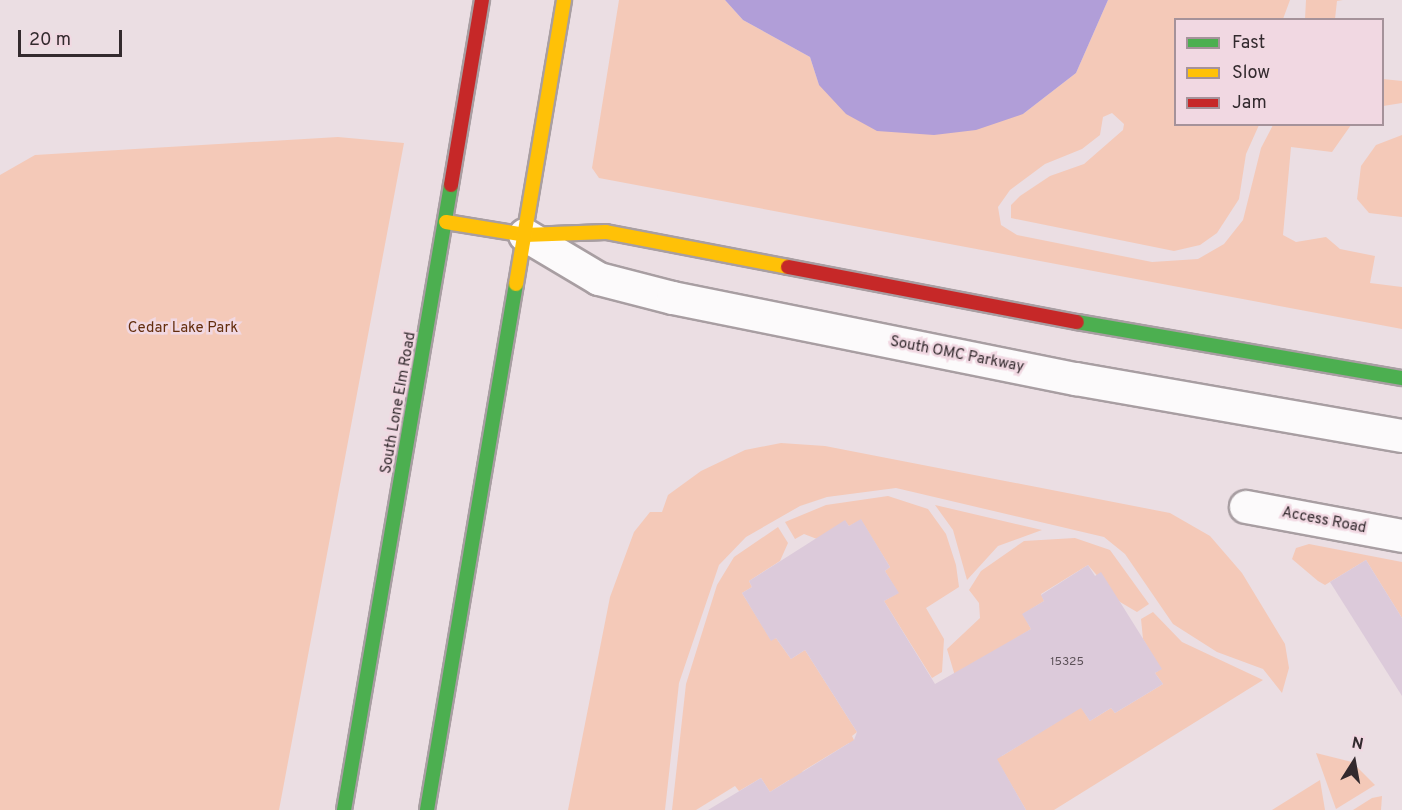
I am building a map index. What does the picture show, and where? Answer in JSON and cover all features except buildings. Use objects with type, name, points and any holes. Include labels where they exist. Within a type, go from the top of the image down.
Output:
[{"type":"main road","name":"South Lone Elm Road","points":[[344,810],[482,0]]},
{"type":"main road","points":[[427,810],[564,0]]},
{"type":"main road","name":"South OMC Parkway","points":[[446,222],[525,235],[606,232],[1288,362],[1402,378]]},
{"type":"street","name":"South OMC Parkway","points":[[525,235],[598,279],[673,298],[1076,379],[1402,436]]},
{"type":"street","name":"Access Road","points":[[1246,507],[1402,536]]},
{"type":"green space","points":[[619,0],[725,0],[743,20],[810,57],[819,85],[1023,114],[1076,73],[1108,0],[1290,0],[1283,18],[1174,18],[1174,126],[1259,126],[1246,154],[1239,199],[1217,233],[1200,245],[1174,251],[1011,218],[1011,205],[1020,196],[1050,176],[1084,164],[1123,130],[1124,124],[1112,113],[1103,117],[1100,135],[1082,149],[1045,164],[1010,190],[998,207],[1001,225],[1017,235],[1152,262],[1198,259],[1224,244],[1243,220],[1261,148],[1272,126],[1350,126],[1332,152],[1291,147],[1283,235],[1296,242],[1326,237],[1340,249],[1375,256],[1370,283],[1402,287],[1402,329],[599,178],[592,168]]},
{"type":"green space","points":[[1306,0],[1343,0],[1337,1],[1335,18],[1305,18]]},
{"type":"green space","points":[[1384,79],[1402,81],[1402,103],[1384,106]]},
{"type":"green space","points":[[1402,135],[1402,217],[1369,213],[1357,199],[1361,166],[1376,145]]},
{"type":"green space","name":"Cedar Lake Park","points":[[338,137],[404,143],[279,810],[0,810],[0,175],[35,155]]},
{"type":"green space","points":[[781,443],[825,446],[1170,513],[1210,536],[1242,573],[1285,644],[1289,668],[1282,693],[1263,669],[1217,652],[1173,624],[1125,554],[1104,537],[896,488],[827,497],[800,506],[746,537],[719,565],[679,683],[665,810],[568,810],[610,597],[634,532],[650,512],[662,512],[668,495],[701,471],[745,450]]},
{"type":"green space","points":[[888,496],[928,509],[946,534],[956,565],[959,587],[926,608],[944,639],[942,672],[932,678],[884,601],[898,593],[885,571],[890,567],[861,520],[849,526],[845,521],[817,539],[804,534],[795,539],[785,522],[826,505]]},
{"type":"green space","points":[[935,505],[1042,530],[998,546],[967,580],[953,530]]},
{"type":"green space","points":[[778,527],[788,543],[780,561],[749,581],[752,587],[742,593],[771,640],[776,638],[791,659],[805,650],[857,732],[852,736],[857,746],[849,743],[803,771],[793,786],[789,780],[770,792],[761,778],[739,791],[735,786],[696,810],[672,810],[686,684],[717,585],[734,557]]},
{"type":"green space","points":[[1075,538],[1110,550],[1149,604],[1137,612],[1120,602],[1088,565],[1041,594],[1044,601],[1023,614],[1031,629],[955,676],[947,649],[980,618],[979,603],[969,590],[981,571],[1024,541]]},
{"type":"green space","points":[[1309,544],[1402,562],[1402,618],[1366,560],[1325,585],[1318,581],[1292,559],[1296,548]]},
{"type":"green space","points":[[1153,612],[1182,642],[1263,680],[1054,810],[1026,810],[993,753],[1002,756],[1081,707],[1090,721],[1111,708],[1115,713],[1163,684],[1155,673],[1161,669],[1143,639],[1141,619]]},
{"type":"green space","points":[[1316,753],[1352,762],[1375,785],[1336,809]]},
{"type":"green space","points":[[1320,780],[1325,810],[1272,810]]},
{"type":"green space","points":[[1382,796],[1381,810],[1353,810],[1372,798]]},
{"type":"shaded area","points":[[725,0],[1108,0],[1076,73],[1023,114],[976,130],[934,135],[877,131],[846,114],[819,85],[810,57],[743,20]]},
{"type":"traffic: fast","points":[[344,810],[451,185]]},
{"type":"traffic: fast","points":[[427,810],[516,284]]},
{"type":"traffic: fast","points":[[1077,322],[1402,378]]},
{"type":"traffic: slow","points":[[516,284],[564,0]]},
{"type":"traffic: slow","points":[[446,222],[525,235],[606,232],[788,267]]},
{"type":"traffic: jam","points":[[451,185],[482,0]]},
{"type":"traffic: jam","points":[[788,267],[1077,322]]}]
